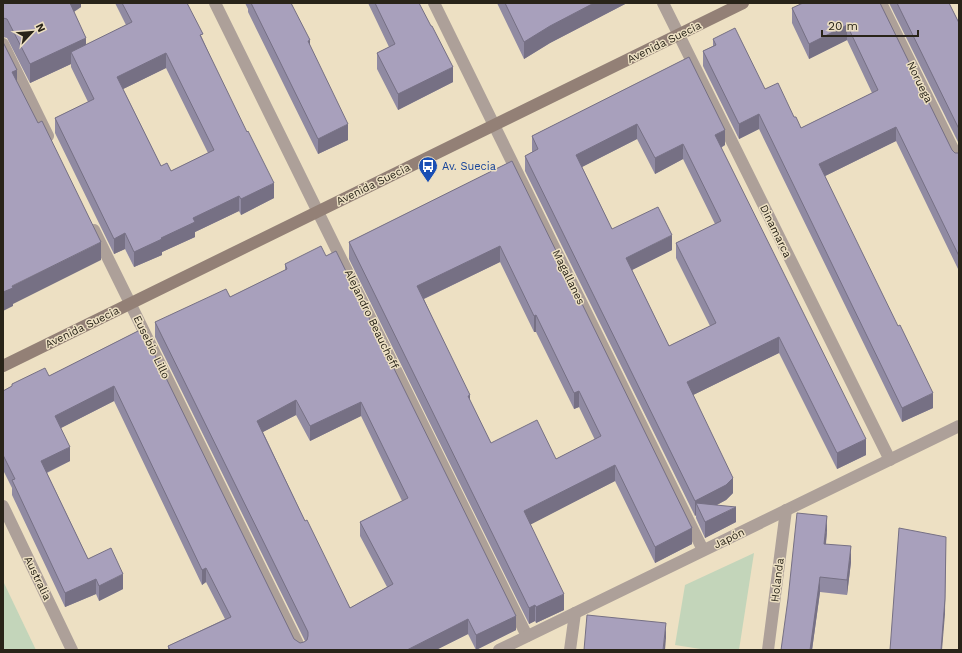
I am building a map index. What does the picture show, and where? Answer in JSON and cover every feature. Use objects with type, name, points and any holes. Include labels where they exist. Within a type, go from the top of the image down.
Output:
[{"type":"main road","name":"Avenida Suecia","points":[[3,366],[743,3]]},
{"type":"street","name":"Alejandro Beaucheff","points":[[215,3],[527,636]]},
{"type":"street","name":"Magallanes","points":[[434,3],[703,550]]},
{"type":"street","name":"Dinamarca","points":[[663,3],[890,460]]},
{"type":"street","name":"Noruega","points":[[882,3],[959,161]]},
{"type":"street","points":[[3,44],[55,149]]},
{"type":"street","name":"Eusebio Lillo","points":[[89,219],[301,650]]},
{"type":"street","name":"Japón","points":[[499,650],[959,426]]},
{"type":"street","name":"Australia","points":[[3,506],[72,650]]},
{"type":"street","name":"Holanda","points":[[768,650],[786,510]]},
{"type":"street","points":[[570,650],[575,613]]},
{"type":"green space","points":[[754,553],[739,650],[707,650],[675,645],[685,585]]},
{"type":"green space","points":[[3,581],[36,650],[3,650]]},
{"type":"building","points":[[3,3],[70,3],[86,38],[30,64],[7,19],[3,18]]},
{"type":"building","points":[[122,3],[187,3],[203,34],[200,35],[247,132],[248,131],[274,183],[241,199],[239,196],[193,218],[195,222],[134,252],[125,233],[114,239],[55,118],[94,99],[71,52],[132,22]],"holes":[[[166,53],[214,150],[171,171],[167,163],[161,166],[117,77]]]},
{"type":"building","points":[[251,3],[291,3],[310,40],[308,41],[348,124],[318,139]]},
{"type":"building","points":[[375,3],[419,3],[453,67],[398,94],[377,53],[395,44]]},
{"type":"building","points":[[505,3],[594,3],[550,26],[524,42]]},
{"type":"building","points":[[803,3],[880,3],[952,150],[955,153],[959,153],[959,256],[896,127],[819,164],[898,326],[900,325],[933,393],[902,408],[759,114],[739,124],[703,51],[716,45],[713,39],[735,28],[765,89],[778,83],[794,117],[796,117],[801,128],[878,90],[847,25],[809,44],[792,8]]},
{"type":"building","points":[[897,3],[949,3],[959,23],[959,129]]},
{"type":"building","points":[[3,42],[17,70],[12,72],[38,123],[42,121],[101,242],[12,286],[13,288],[3,292]]},
{"type":"building","points":[[689,57],[725,130],[715,135],[866,439],[837,453],[779,337],[687,382],[733,478],[726,485],[695,501],[525,156],[538,149],[532,136]],"holes":[[[637,124],[655,158],[683,144],[721,221],[676,243],[716,323],[669,346],[626,258],[672,235],[658,207],[612,229],[576,155]]]},
{"type":"building","points":[[512,161],[692,528],[655,547],[615,465],[524,511],[564,594],[536,607],[535,605],[529,608],[349,242]],"holes":[[[500,246],[534,316],[536,315],[574,393],[579,391],[601,436],[556,459],[537,420],[491,443],[468,396],[470,395],[417,286]]]},
{"type":"building","points":[[321,246],[326,256],[336,251],[516,616],[476,635],[468,619],[407,650],[170,650],[168,646],[231,617],[206,568],[202,570],[114,386],[55,416],[70,447],[41,461],[88,559],[111,548],[123,574],[99,586],[96,579],[65,593],[12,480],[15,479],[3,455],[3,391],[12,386],[12,384],[45,368],[49,376],[142,329],[294,639],[300,643],[307,640],[308,632],[155,322],[226,289],[230,297],[287,269],[285,264]],"holes":[[[296,400],[310,426],[361,402],[408,498],[360,522],[393,584],[350,608],[307,520],[305,521],[257,421]]]},
{"type":"building","points":[[696,503],[736,507],[705,522]]},
{"type":"building","points":[[797,513],[827,516],[824,544],[851,546],[847,580],[820,577],[810,650],[781,650],[788,599]]},
{"type":"building","points":[[899,528],[946,537],[945,599],[941,650],[890,650]]},
{"type":"building","points":[[587,615],[666,623],[663,650],[584,650]]},
{"type":"place","name":"Av. Suecia","points":[[428,183]]}]
